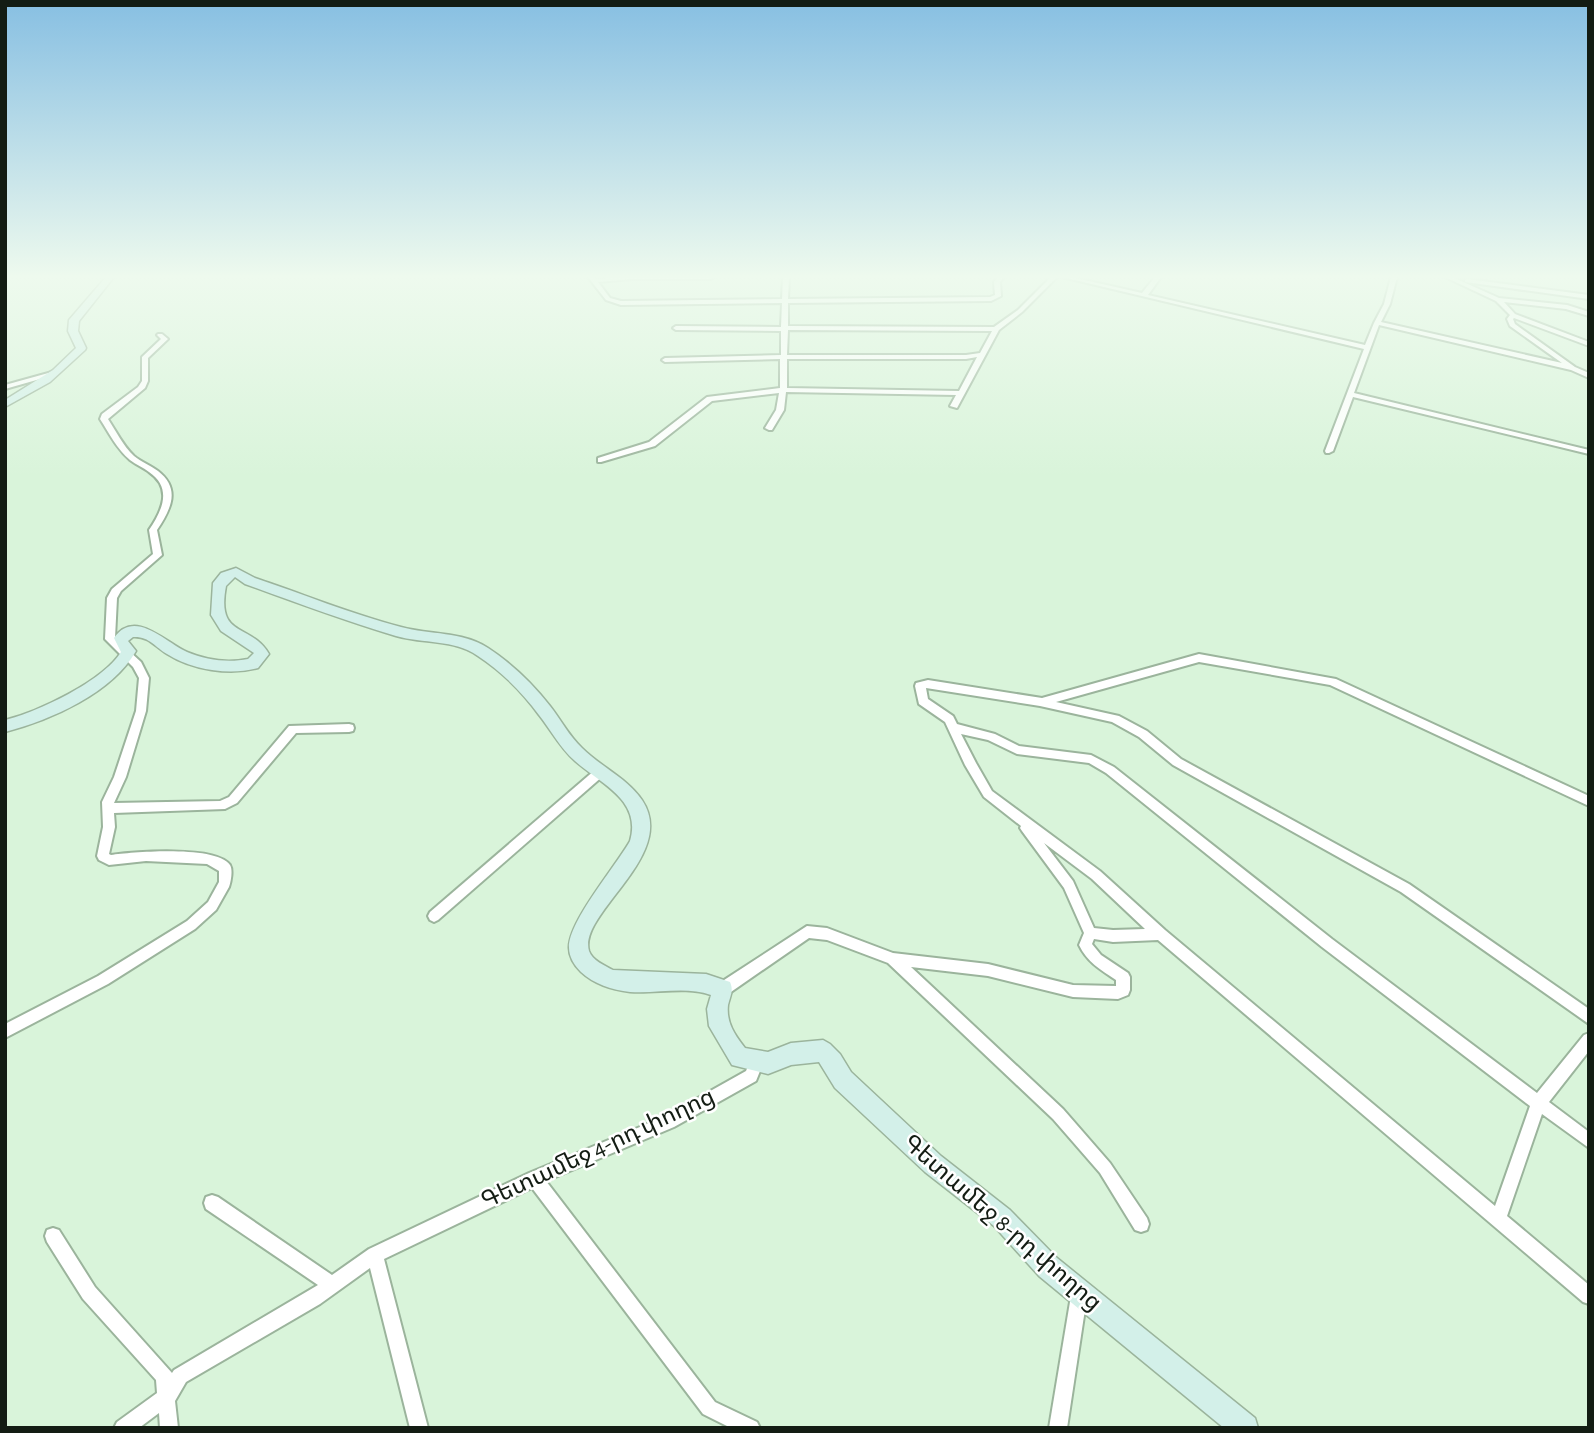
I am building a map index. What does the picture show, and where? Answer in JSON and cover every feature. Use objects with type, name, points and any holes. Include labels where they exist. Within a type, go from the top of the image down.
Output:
[{"type":"street","points":[[5,404],[22,396],[73,359],[81,348],[79,344]]},
{"type":"street","points":[[5,1031],[103,980],[191,925],[212,906],[225,883],[225,868],[209,859],[146,856],[109,860],[103,856],[108,808],[141,711],[144,678],[128,656],[110,639],[111,598],[117,589],[158,555],[153,530],[164,515],[169,500],[163,481],[156,473],[129,456],[104,419],[141,388],[145,381],[143,362],[148,353],[159,344]]},
{"type":"street","points":[[769,428],[780,411],[785,344]]},
{"type":"street","points":[[954,406],[988,344]]},
{"type":"street","points":[[1351,344],[1368,348]]},
{"type":"street","points":[[1329,451],[1369,344]]},
{"type":"street","points":[[1468,344],[1573,368]]},
{"type":"street","points":[[1539,344],[1589,376]]},
{"type":"street","points":[[665,360],[966,357],[983,354]]},
{"type":"street","points":[[5,387],[52,373]]},
{"type":"street","points":[[601,460],[652,444],[710,399],[783,390],[959,393]]},
{"type":"street","points":[[1350,394],[1589,452]]},
{"type":"street","points":[[5,726],[26,721],[82,691],[128,656],[129,651],[121,638],[127,633],[144,632],[176,653],[220,665],[253,664],[262,654],[259,649],[226,631],[216,611],[219,583],[224,576],[236,572],[250,581],[393,630],[460,642],[481,650],[541,706],[569,747],[637,806],[643,830],[630,860],[580,934],[576,949],[581,959],[609,978],[627,982],[694,981],[710,983],[723,989]]},
{"type":"street","points":[[1042,702],[1199,658],[1332,682],[1589,801]]},
{"type":"street","points":[[1589,1017],[1405,888],[1177,762],[1143,734],[1115,719],[1042,702],[929,684],[920,686],[923,701],[949,719],[955,728],[971,765],[988,794],[1096,875],[1160,934],[1589,1296]]},
{"type":"street","points":[[108,808],[221,806],[233,800],[293,729],[349,728]]},
{"type":"street","points":[[955,728],[991,737],[1017,750],[1091,759],[1110,770],[1326,943],[1589,1141]]},
{"type":"street","points":[[434,916],[599,774]]},
{"type":"street","points":[[757,1061],[739,1058],[723,1036],[716,1005],[723,989],[807,932],[827,934],[893,959],[988,970],[1073,992],[1118,993],[1123,990],[1123,977],[1096,959],[1085,944],[1090,933],[1069,885],[1018,817]]},
{"type":"street","points":[[1090,933],[1114,936],[1160,934]]},
{"type":"street","points":[[893,959],[1058,1114],[1105,1168],[1141,1224]]},
{"type":"street","points":[[1498,1219],[1539,1102],[1589,1040]]},
{"type":"street","name":"Գետամեջ 8-րդ փողոց","points":[[757,1061],[768,1063],[791,1054],[823,1051],[853,1090],[933,1164],[1002,1218],[1048,1267],[1245,1428]]},
{"type":"street","name":"Գետամեջ 4-րդ փողոց","points":[[124,1428],[168,1396],[180,1376],[332,1285],[375,1255],[534,1178],[669,1122],[751,1076],[757,1061]]},
{"type":"street","points":[[534,1178],[709,1408],[751,1428]]},
{"type":"street","points":[[212,1203],[332,1285]]},
{"type":"street","points":[[53,1236],[89,1293],[164,1376],[169,1428]]},
{"type":"street","points":[[375,1255],[419,1428]]},
{"type":"street","points":[[1058,1428],[1080,1293]]}]
